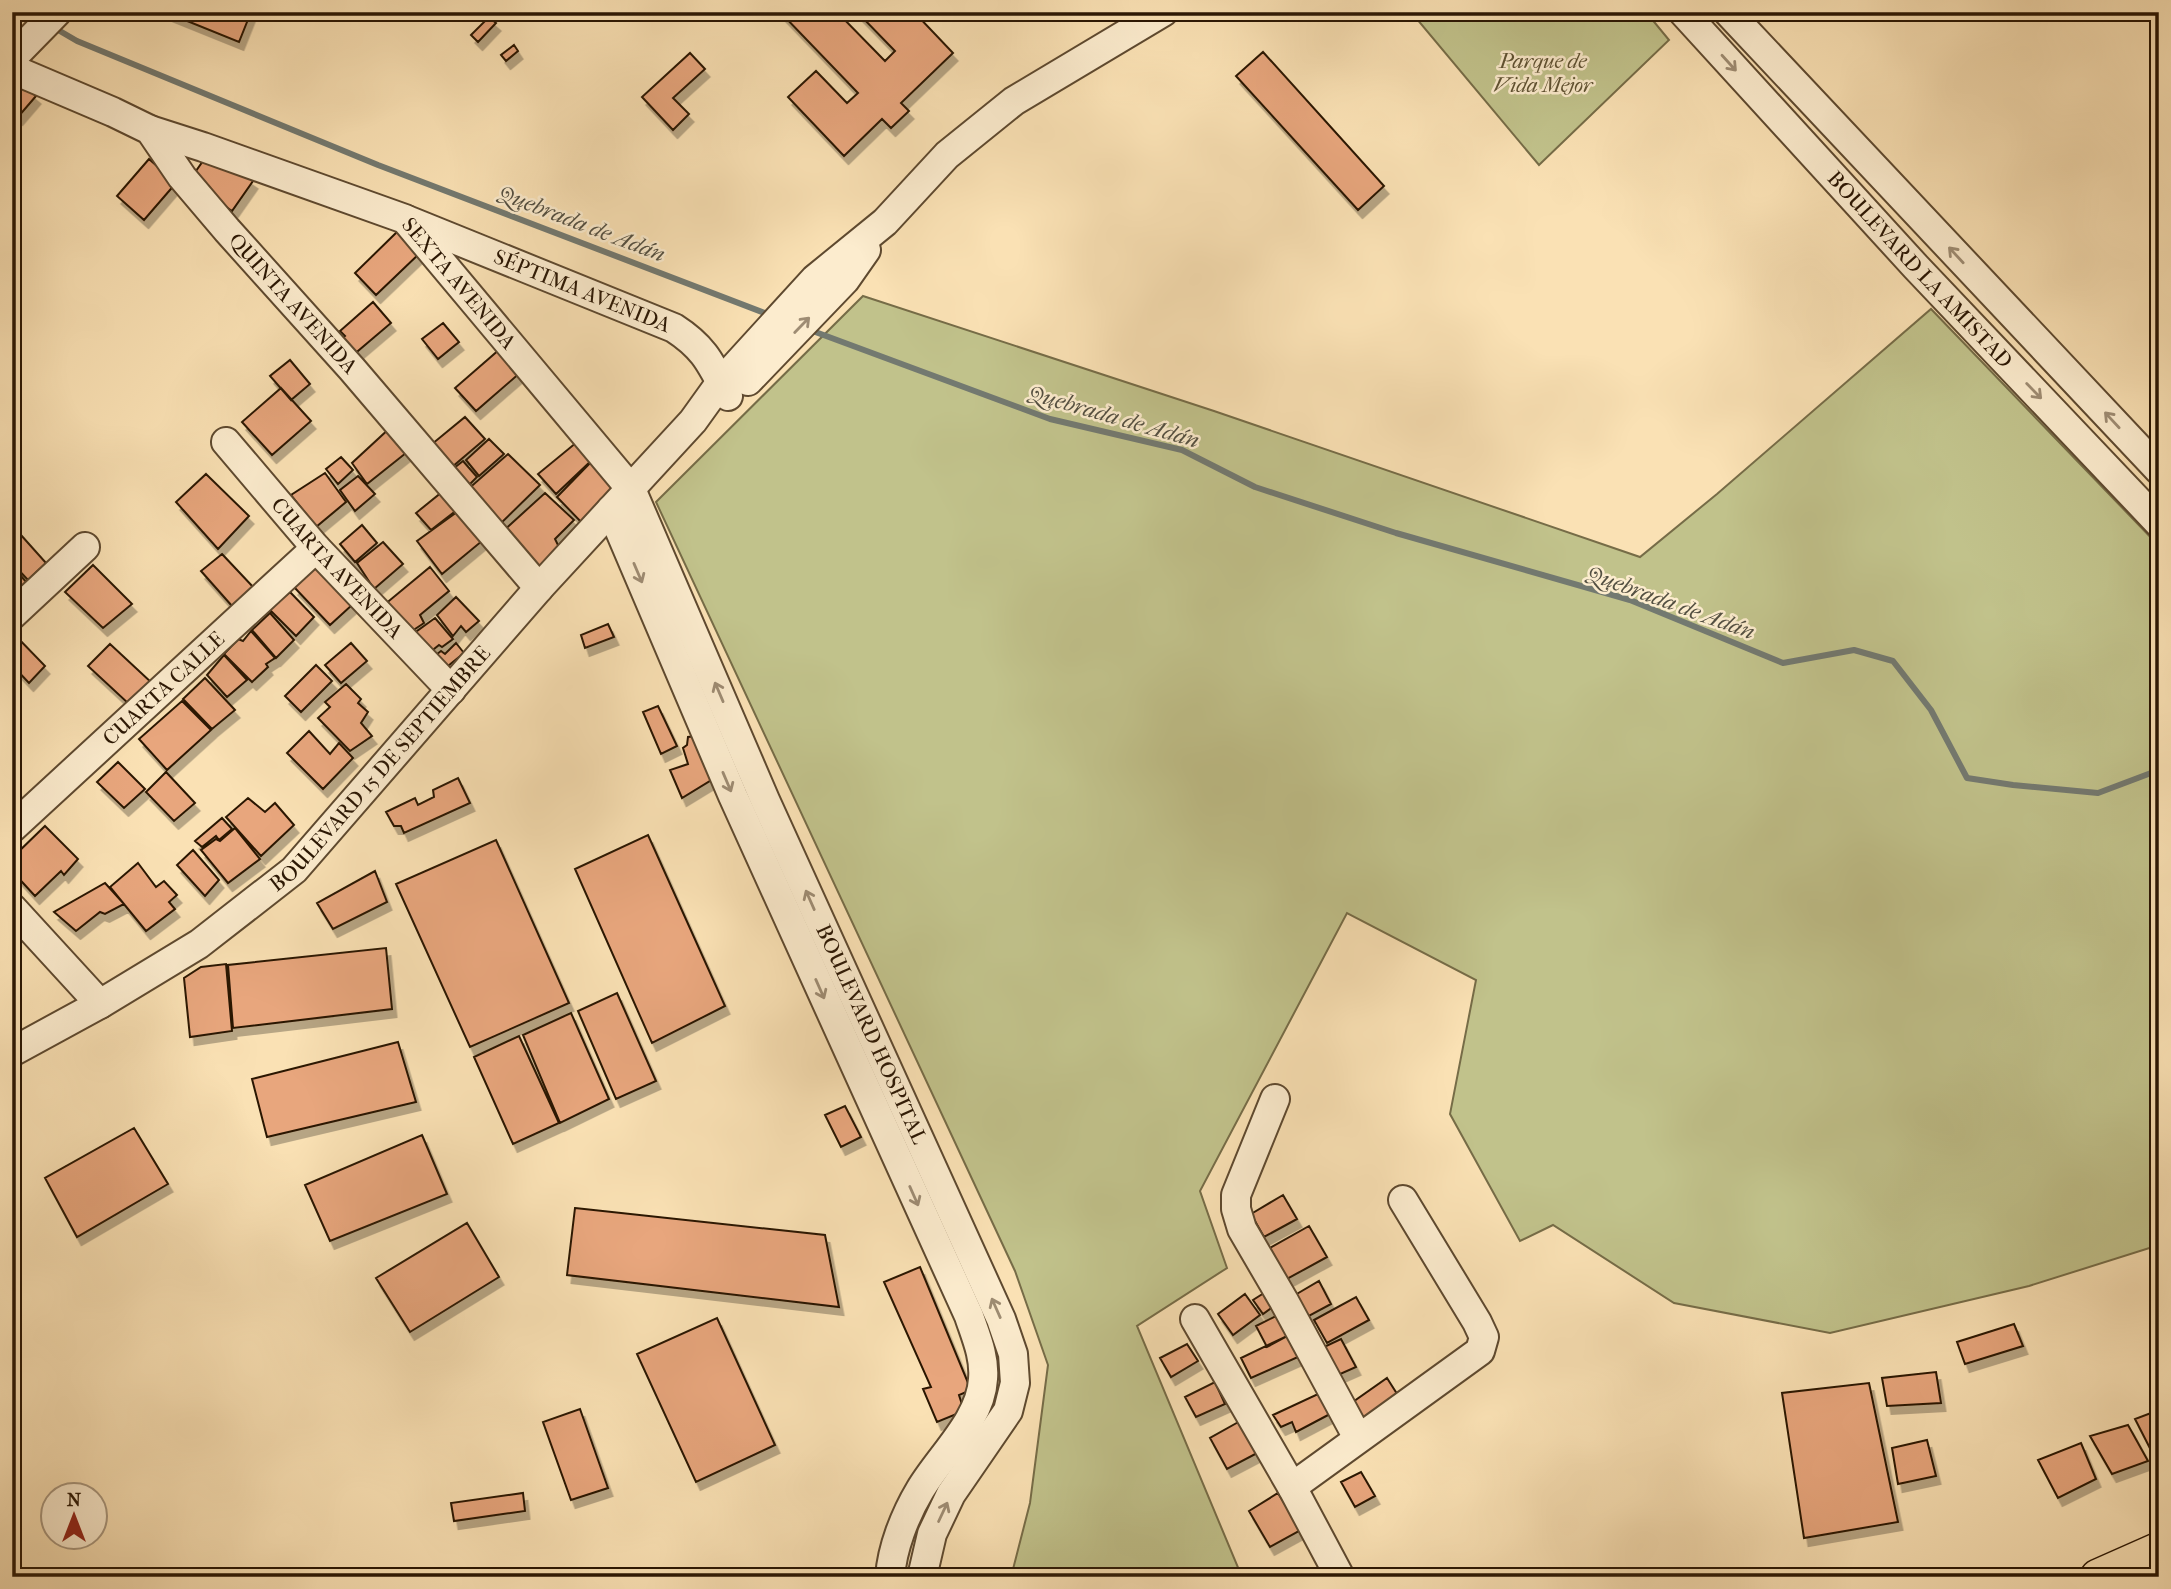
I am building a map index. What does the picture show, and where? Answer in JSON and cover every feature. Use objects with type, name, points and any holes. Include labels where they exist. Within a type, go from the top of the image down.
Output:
[{"type":"main road","points":[[2098,1577],[2159,1550]]},
{"type":"street","points":[[12,58],[57,12]]},
{"type":"street","name":"BOULEVARD 15 DE SEPTIEMBRE","points":[[725,391],[757,344],[815,279],[884,222],[947,155],[1014,101],[1163,12]]},
{"type":"street","name":"BOULEVARD LA AMISTAD","points":[[1684,12],[1925,277],[2159,523]]},
{"type":"street","name":"BOULEVARD LA AMISTAD","points":[[1728,12],[2159,470]]},
{"type":"street","name":"QUINTA AVENIDA","points":[[12,69],[150,130],[182,177],[227,230],[352,369],[539,587]]},
{"type":"street","name":"SEXTA AVENIDA","points":[[150,130],[405,219],[631,489]]},
{"type":"street","name":"SÉPTIMA AVENIDA","points":[[405,219],[674,328],[702,350],[725,391]]},
{"type":"street","name":"BOULEVARD 15 DE SEPTIEMBRE","points":[[12,1052],[100,1004],[199,944],[295,870],[539,587],[693,421],[845,279],[884,222]]},
{"type":"street","name":"CUARTA AVENIDA","points":[[226,442],[316,548],[451,690]]},
{"type":"street","name":"BOULEVARD HOSPITAL","points":[[631,489],[765,800],[1001,1320],[1013,1354],[1015,1383],[1008,1411],[951,1494],[932,1534],[922,1577]]},
{"type":"street","name":"BOULEVARD HOSPITAL","points":[[611,510],[733,796],[969,1316],[981,1351],[983,1380],[976,1408],[919,1491],[900,1531],[890,1577]]},
{"type":"street","points":[[12,615],[85,547]]},
{"type":"street","name":"CUARTA CALLE","points":[[12,828],[316,548]]},
{"type":"street","points":[[12,908],[100,1004]]},
{"type":"street","points":[[1275,1099],[1237,1195],[1236,1209],[1242,1229],[1358,1438]]},
{"type":"street","points":[[1292,1487],[1480,1351],[1484,1337],[1478,1322],[1402,1200]]},
{"type":"street","points":[[1195,1319],[1292,1487],[1340,1577]]},
{"type":"green space","name":"Parque de Vida Mejor","points":[[1411,12],[1646,12],[1669,40],[1539,165]]},
{"type":"green space","points":[[863,296],[1214,411],[1640,557],[1931,309],[2159,546],[2159,1245],[2029,1286],[1830,1333],[1674,1303],[1553,1225],[1520,1241],[1450,1114],[1476,980],[1347,913],[1200,1191],[1227,1268],[1137,1326],[1242,1577],[1011,1577],[1030,1503],[1048,1365],[1015,1271],[656,502]]},
{"type":"building","points":[[165,12],[251,12],[239,42]]},
{"type":"building","points":[[780,12],[837,12],[885,61],[895,51],[857,12],[914,12],[953,53],[901,103],[909,111],[891,128],[882,119],[844,156],[788,97],[816,71],[847,103],[858,93]]},
{"type":"building","points":[[489,17],[496,23],[478,42],[471,35]]},
{"type":"building","points":[[514,45],[518,51],[506,61],[501,55]]},
{"type":"building","points":[[1263,52],[1384,186],[1358,210],[1236,76]]},
{"type":"building","points":[[690,53],[705,69],[673,98],[689,114],[673,130],[642,97]]},
{"type":"building","points":[[18,81],[36,96],[18,117],[12,111],[12,88]]},
{"type":"building","points":[[210,151],[253,181],[232,211],[189,181]]},
{"type":"building","points":[[149,159],[176,183],[144,220],[117,196]]},
{"type":"building","points":[[399,230],[421,252],[376,295],[355,273]]},
{"type":"building","points":[[373,302],[391,323],[352,356],[339,341],[345,336],[340,331]]},
{"type":"building","points":[[443,323],[459,342],[438,359],[422,339]]},
{"type":"building","points":[[500,349],[521,372],[476,411],[455,388]]},
{"type":"building","points":[[290,360],[310,384],[291,400],[270,376]]},
{"type":"building","points":[[281,388],[311,421],[272,455],[242,422]]},
{"type":"building","points":[[465,417],[485,439],[452,467],[432,444]]},
{"type":"building","points":[[391,427],[411,449],[367,484],[352,463]]},
{"type":"building","points":[[489,439],[504,454],[479,476],[466,460]]},
{"type":"building","points":[[577,442],[593,459],[556,494],[538,474]]},
{"type":"building","points":[[508,454],[540,485],[497,527],[466,491]]},
{"type":"building","points":[[341,457],[353,470],[338,484],[326,469]]},
{"type":"building","points":[[593,460],[619,484],[584,525],[557,497]]},
{"type":"building","points":[[463,461],[477,477],[465,489],[449,472]]},
{"type":"building","points":[[325,473],[346,502],[316,527],[291,495]]},
{"type":"building","points":[[206,474],[249,516],[218,549],[176,502]]},
{"type":"building","points":[[358,476],[375,494],[355,511],[340,490]]},
{"type":"building","points":[[447,488],[462,506],[431,530],[416,513]]},
{"type":"building","points":[[545,493],[574,520],[555,539],[559,547],[534,573],[501,533]]},
{"type":"building","points":[[457,512],[482,541],[442,574],[417,541]]},
{"type":"building","points":[[12,525],[46,563],[28,580],[12,563]]},
{"type":"building","points":[[362,525],[377,543],[355,562],[340,544]]},
{"type":"building","points":[[383,542],[403,564],[374,589],[357,563]]},
{"type":"building","points":[[222,554],[254,588],[232,606],[201,571]]},
{"type":"building","points":[[93,565],[132,604],[103,628],[65,592]]},
{"type":"building","points":[[12,566],[28,584],[12,599]]},
{"type":"building","points":[[315,567],[352,605],[330,625],[294,587]]},
{"type":"building","points":[[430,567],[449,591],[420,615],[424,623],[409,633],[384,605]]},
{"type":"building","points":[[290,592],[314,617],[296,636],[269,609]]},
{"type":"building","points":[[456,597],[479,621],[466,632],[461,626],[453,636],[437,615]]},
{"type":"building","points":[[270,613],[294,640],[276,658],[252,630]]},
{"type":"building","points":[[435,618],[453,639],[429,653],[413,634]]},
{"type":"building","points":[[608,624],[614,637],[585,648],[581,635]]},
{"type":"building","points":[[251,631],[275,658],[266,664],[268,667],[252,682],[224,654],[238,639],[243,641]]},
{"type":"building","points":[[14,634],[45,666],[29,683],[12,665]]},
{"type":"building","points":[[351,643],[367,661],[341,683],[325,665]]},
{"type":"building","points":[[456,643],[464,653],[443,670],[432,658],[441,651],[445,654]]},
{"type":"building","points":[[110,644],[153,684],[130,705],[88,666]]},
{"type":"building","points":[[224,655],[247,680],[227,697],[207,675]]},
{"type":"building","points":[[316,665],[332,681],[301,712],[285,696]]},
{"type":"building","points":[[205,678],[235,710],[212,729],[183,699]]},
{"type":"building","points":[[346,684],[361,699],[358,703],[368,712],[361,723],[372,736],[350,751],[318,718],[330,707],[325,702]]},
{"type":"building","points":[[182,701],[211,730],[167,770],[139,739]]},
{"type":"building","points":[[658,706],[677,746],[661,754],[643,712]]},
{"type":"building","points":[[309,731],[330,754],[339,743],[353,758],[323,789],[287,753]]},
{"type":"building","points":[[696,736],[713,779],[682,798],[670,770],[688,764],[683,748],[687,745],[688,737]]},
{"type":"building","points":[[118,762],[145,789],[124,808],[97,782]]},
{"type":"building","points":[[166,772],[195,803],[174,821],[146,792]]},
{"type":"building","points":[[458,778],[470,803],[404,833],[401,826],[394,826],[386,812],[415,798],[418,805],[434,797],[433,790]]},
{"type":"building","points":[[248,798],[265,812],[275,803],[294,825],[261,856],[226,817]]},
{"type":"building","points":[[222,818],[232,829],[219,840],[216,836],[202,847],[195,841]]},
{"type":"building","points":[[45,826],[78,859],[64,875],[61,871],[35,896],[12,871],[12,858]]},
{"type":"building","points":[[235,828],[260,859],[228,883],[201,850],[216,839],[220,841]]},
{"type":"building","points":[[648,835],[725,1006],[652,1043],[575,869]]},
{"type":"building","points":[[496,840],[569,1003],[470,1047],[396,884]]},
{"type":"building","points":[[193,850],[219,880],[205,896],[177,865]]},
{"type":"building","points":[[138,863],[156,887],[164,881],[177,895],[169,902],[175,909],[146,931],[110,887]]},
{"type":"building","points":[[375,871],[387,902],[333,929],[317,903]]},
{"type":"building","points":[[105,883],[124,904],[105,914],[100,912],[76,931],[54,912]]},
{"type":"building","points":[[386,948],[392,1009],[233,1028],[228,965]]},
{"type":"building","points":[[226,964],[232,1031],[190,1037],[184,978],[201,967]]},
{"type":"building","points":[[617,993],[656,1081],[616,1099],[578,1011]]},
{"type":"building","points":[[571,1013],[609,1099],[560,1123],[523,1035]]},
{"type":"building","points":[[519,1036],[559,1123],[513,1144],[474,1057]]},
{"type":"building","points":[[398,1042],[416,1102],[267,1137],[252,1079]]},
{"type":"building","points":[[845,1106],[861,1137],[841,1147],[825,1115]]},
{"type":"building","points":[[134,1128],[168,1184],[77,1237],[45,1178]]},
{"type":"building","points":[[422,1135],[447,1194],[330,1241],[305,1185]]},
{"type":"building","points":[[1283,1195],[1297,1219],[1264,1237],[1251,1214]]},
{"type":"building","points":[[575,1208],[825,1235],[839,1307],[567,1275]]},
{"type":"building","points":[[467,1223],[499,1277],[410,1332],[376,1278]]},
{"type":"building","points":[[1309,1226],[1327,1257],[1287,1279],[1270,1248]]},
{"type":"building","points":[[920,1267],[971,1390],[959,1395],[964,1411],[937,1422],[923,1389],[931,1387],[884,1282]]},
{"type":"building","points":[[1319,1281],[1331,1304],[1307,1317],[1295,1295]]},
{"type":"building","points":[[1264,1293],[1274,1306],[1263,1314],[1253,1300]]},
{"type":"building","points":[[1245,1294],[1260,1315],[1233,1335],[1218,1314]]},
{"type":"building","points":[[1356,1297],[1369,1320],[1327,1343],[1314,1320]]},
{"type":"building","points":[[1278,1315],[1289,1335],[1267,1347],[1256,1326]]},
{"type":"building","points":[[717,1318],[775,1445],[696,1482],[637,1354]]},
{"type":"building","points":[[2014,1324],[2023,1346],[1965,1364],[1957,1342]]},
{"type":"building","points":[[1289,1335],[1298,1357],[1251,1378],[1241,1358]]},
{"type":"building","points":[[1341,1339],[1356,1367],[1338,1375],[1324,1347]]},
{"type":"building","points":[[1187,1344],[1198,1361],[1171,1377],[1160,1358]]},
{"type":"building","points":[[1936,1372],[1941,1403],[1887,1406],[1882,1378]]},
{"type":"building","points":[[1387,1378],[1399,1397],[1363,1422],[1350,1404]]},
{"type":"building","points":[[1215,1382],[1225,1404],[1196,1417],[1185,1397]]},
{"type":"building","points":[[1869,1383],[1898,1522],[1804,1538],[1782,1393]]},
{"type":"building","points":[[1318,1394],[1330,1414],[1296,1432],[1292,1422],[1281,1427],[1273,1415]]},
{"type":"building","points":[[580,1409],[608,1488],[571,1500],[543,1422]]},
{"type":"building","points":[[2159,1410],[2159,1459],[2156,1460],[2135,1419]]},
{"type":"building","points":[[1242,1420],[1261,1451],[1227,1469],[1210,1438]]},
{"type":"building","points":[[2128,1425],[2148,1461],[2112,1474],[2090,1436]]},
{"type":"building","points":[[1927,1440],[1936,1476],[1898,1484],[1892,1448]]},
{"type":"building","points":[[2081,1443],[2096,1479],[2058,1498],[2038,1460]]},
{"type":"building","points":[[1361,1472],[1375,1496],[1355,1507],[1341,1482]]},
{"type":"building","points":[[523,1493],[525,1511],[454,1521],[451,1503]]},
{"type":"building","points":[[1278,1493],[1301,1530],[1270,1547],[1249,1511]]},
{"type":"waterway","name":"Quebrada de Adán","points":[[27,12],[41,20]]},
{"type":"waterway","name":"Quebrada de Adán","points":[[53,27],[77,41],[378,165],[770,315]]},
{"type":"waterway","name":"Quebrada de Adán","points":[[810,330],[1050,419],[1182,450],[1255,487],[1396,533],[1630,600],[1783,663],[1854,650],[1893,661],[1931,710],[1967,778],[2098,793],[2159,770]]}]
